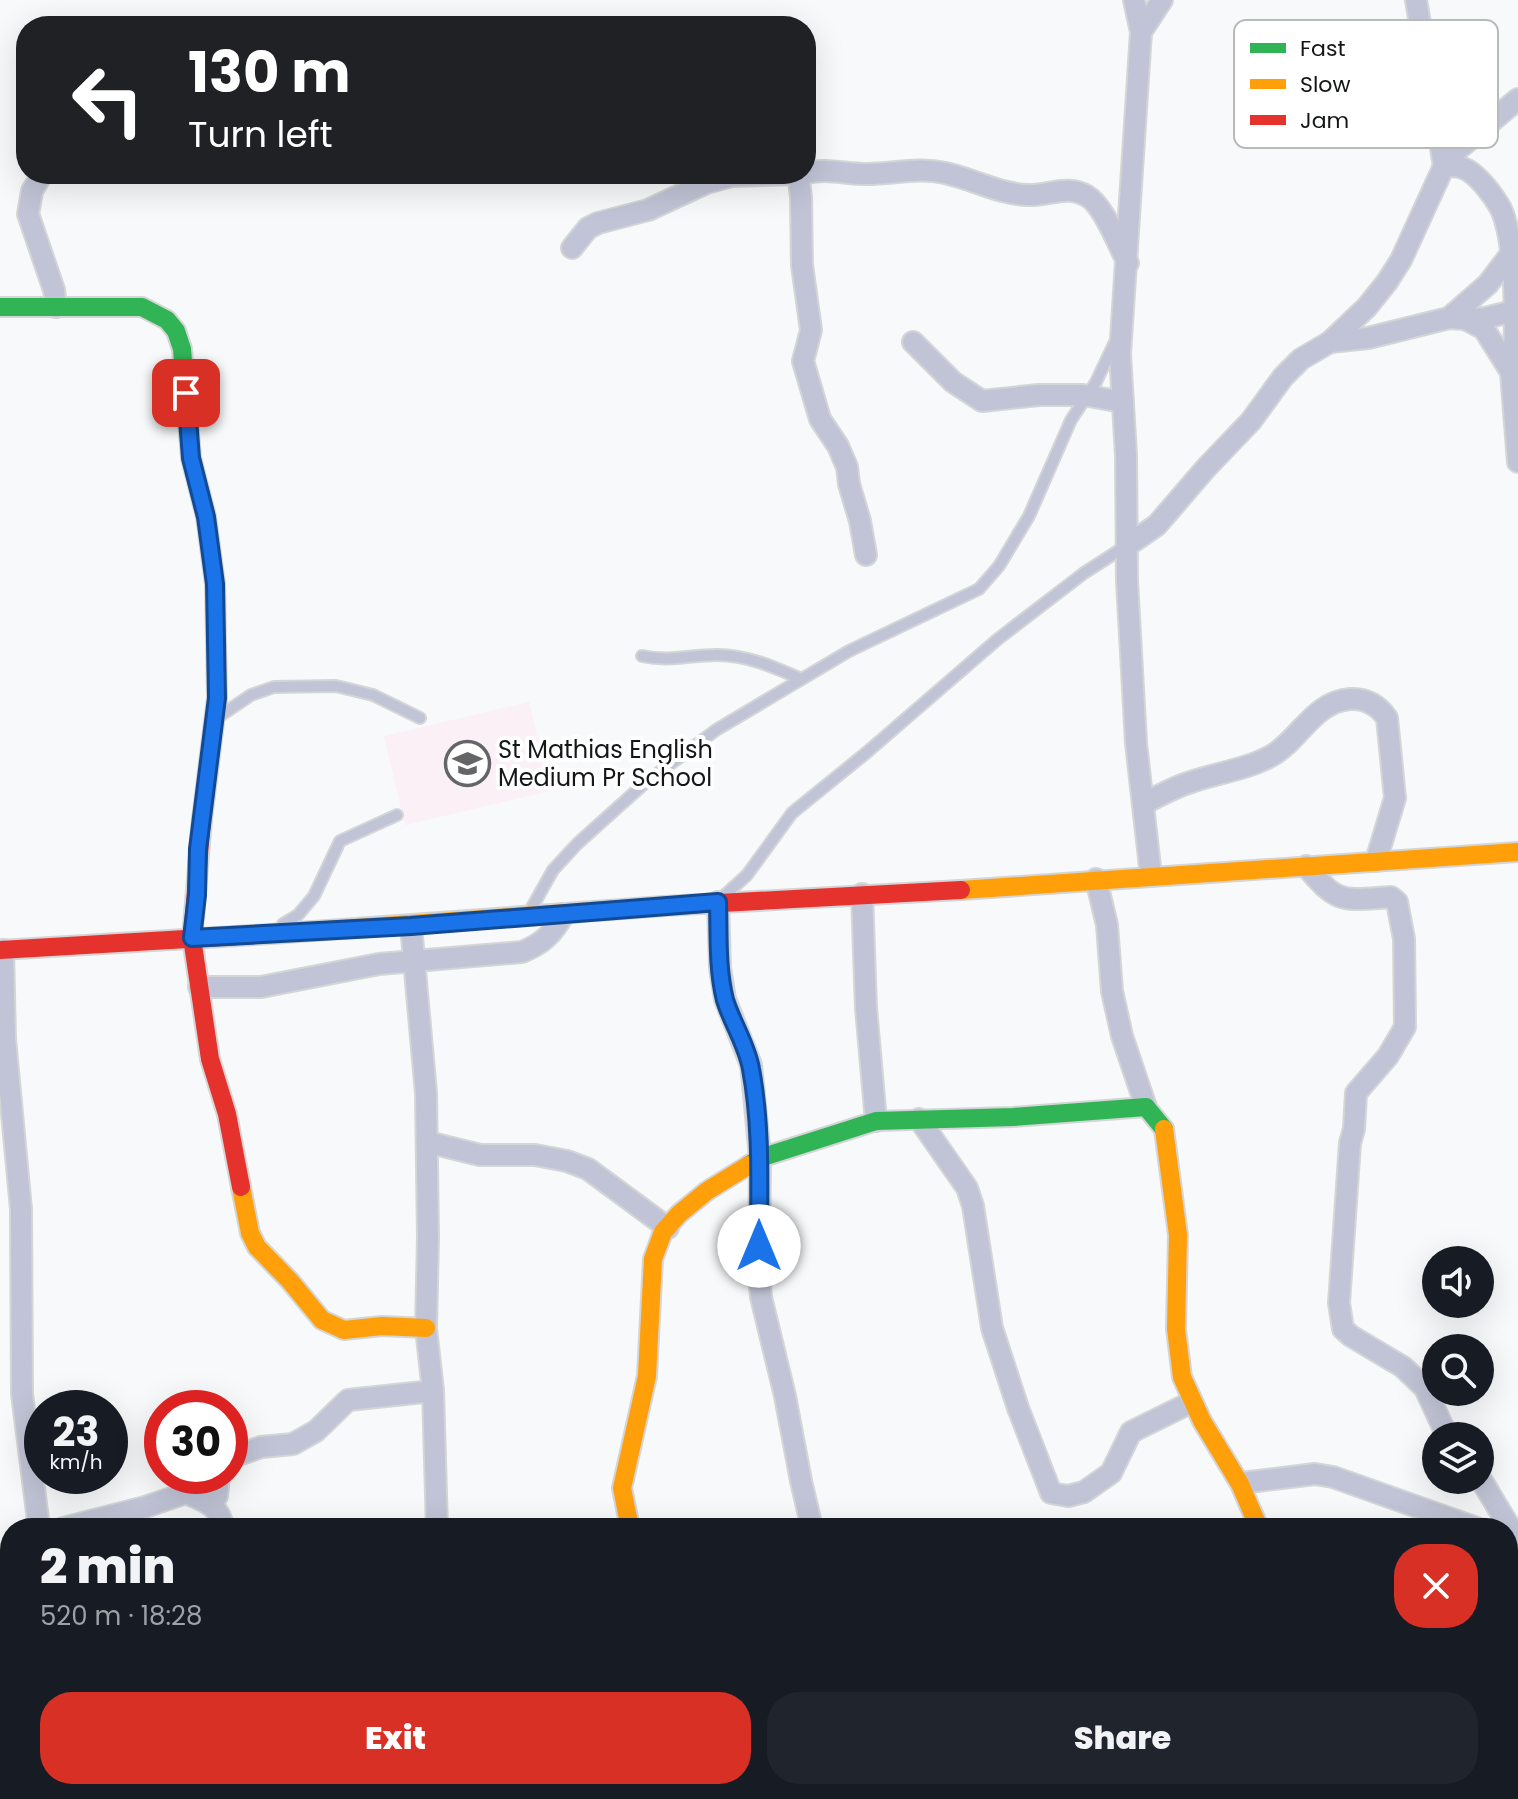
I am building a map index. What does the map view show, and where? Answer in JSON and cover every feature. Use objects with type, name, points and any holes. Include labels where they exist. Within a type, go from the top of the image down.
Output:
[{"type":"street","points":[[1134,0],[1141,32],[1120,354],[1130,651],[1136,743],[1151,876]]},
{"type":"street","points":[[1141,32],[1162,0]]},
{"type":"street","points":[[1416,0],[1419,20]]},
{"type":"street","points":[[1498,116],[1518,99]]},
{"type":"street","points":[[1441,148],[1444,166]]},
{"type":"street","points":[[1128,545],[1157,525],[1251,421],[1283,377],[1301,359],[1330,342],[1367,307],[1387,282],[1416,232],[1429,194],[1444,166],[1460,148]]},
{"type":"street","points":[[1444,166],[1464,168],[1489,191],[1501,210],[1517,310],[1516,346],[1511,372],[1518,462]]},
{"type":"street","points":[[816,171],[881,174],[917,169],[943,172],[1006,192],[1029,195],[1081,192],[1099,208],[1128,263]]},
{"type":"street","points":[[36,184],[28,214],[54,290],[56,307]]},
{"type":"street","points":[[572,248],[588,228],[648,210],[704,184]]},
{"type":"street","points":[[799,184],[802,265],[811,330],[803,361],[820,419],[838,446],[847,467],[866,555]]},
{"type":"street","points":[[1457,318],[1510,255]]},
{"type":"street","points":[[0,307],[142,307],[167,320],[176,331],[182,349],[191,458],[206,517],[215,584],[217,698],[198,849],[192,938],[210,1059],[227,1114],[250,1233],[256,1246],[330,1326],[348,1331],[379,1326],[426,1328]]},
{"type":"street","points":[[1330,342],[1368,338],[1457,318],[1485,318],[1517,310]]},
{"type":"street","points":[[1457,318],[1484,329],[1511,372]]},
{"type":"street","points":[[913,342],[953,382],[982,401],[1039,395],[1086,395],[1123,402]]},
{"type":"street","points":[[1143,804],[1187,783],[1239,769],[1271,756],[1326,707],[1351,699],[1367,700],[1382,712],[1389,726],[1395,798],[1376,861]]},
{"type":"street","points":[[38,1518],[22,1394],[1,950],[411,926],[718,902],[1518,852]]},
{"type":"street","points":[[1306,866],[1336,897],[1354,900],[1391,897],[1397,902],[1401,913],[1405,1027],[1388,1056],[1356,1093],[1339,1303],[1343,1329],[1403,1367],[1425,1388],[1441,1422]]},
{"type":"street","points":[[1096,879],[1107,925],[1112,991],[1122,1036],[1146,1107],[1156,1114],[1165,1128],[1179,1226],[1177,1354],[1192,1402],[1241,1483],[1255,1518]]},
{"type":"street","points":[[862,894],[866,1008],[876,1121]]},
{"type":"street","points":[[718,902],[720,968],[725,999],[751,1065],[760,1158],[761,1297],[810,1518]]},
{"type":"street","points":[[199,987],[261,987],[379,964],[522,952],[550,937],[564,914]]},
{"type":"street","points":[[411,926],[426,1093],[426,1328],[433,1391],[437,1518]]},
{"type":"street","points":[[627,1518],[622,1488],[647,1376],[653,1259],[668,1228],[679,1214],[707,1191],[760,1158],[876,1121],[1013,1117],[1146,1107]]},
{"type":"street","points":[[919,1119],[967,1188],[973,1206],[992,1328],[1018,1408],[1051,1493],[1076,1496],[1091,1487],[1111,1473],[1131,1432],[1192,1402]]},
{"type":"street","points":[[427,1142],[480,1155],[535,1155],[567,1161],[588,1169],[668,1228]]},
{"type":"street","points":[[248,1452],[293,1444],[316,1431],[348,1400],[433,1391]]},
{"type":"street","points":[[1241,1483],[1315,1474],[1333,1477],[1449,1518]]},
{"type":"street","points":[[102,1518],[186,1493],[212,1504],[221,1518]]},
{"type":"street","points":[[212,1504],[217,1494]]},
{"type":"street","points":[[1489,1494],[1503,1518]]},
{"type":"lane","points":[[527,917],[553,870],[577,844],[645,783],[716,730],[849,651],[979,589],[999,566],[1023,526],[1066,430],[1096,382],[1122,326]]},
{"type":"lane","points":[[718,902],[747,875],[792,813],[998,639],[1084,573],[1128,545]]},
{"type":"lane","points":[[642,656],[664,661],[715,655],[738,656],[766,663],[801,679]]},
{"type":"lane","points":[[215,719],[251,695],[274,687],[336,686],[373,695],[420,718]]},
{"type":"lane","points":[[266,934],[298,915],[314,896],[340,841],[397,815]]},
{"type":"shaded area","name":"St Mathias English Medium Pr School","points":[[529,702],[550,791],[405,825],[384,736]]},
{"type":"traffic: fast","points":[[0,307],[142,307],[167,320],[176,331],[182,349],[191,458],[206,517],[215,584],[217,698],[202,819]]},
{"type":"traffic: fast","points":[[749,1165],[760,1158],[876,1121],[1013,1117],[1146,1107],[1164,1129]]},
{"type":"traffic: slow","points":[[961,890],[1518,852]]},
{"type":"traffic: slow","points":[[271,934],[664,906]]},
{"type":"traffic: slow","points":[[1164,1129],[1178,1235],[1176,1329],[1182,1377],[1202,1421],[1240,1484],[1255,1518]]},
{"type":"traffic: slow","points":[[628,1518],[622,1488],[647,1376],[653,1259],[663,1232],[679,1214],[707,1191],[749,1165]]},
{"type":"traffic: slow","points":[[241,1187],[250,1233],[257,1247],[322,1320],[344,1330],[382,1326],[426,1328]]},
{"type":"traffic: jam","points":[[202,819],[192,938],[210,1059],[227,1114],[241,1187]]},
{"type":"traffic: jam","points":[[664,906],[961,890]]},
{"type":"traffic: jam","points":[[0,950],[271,934]]},
{"type":"place","name":"St Mathias English Medium Pr School","points":[[467,764]]},
{"type":"route","points":[[186,393],[191,458],[210,538],[215,584],[217,698],[198,849],[192,938],[411,926],[718,902],[720,968],[725,999],[751,1065],[760,1158],[759,1246]]}]
